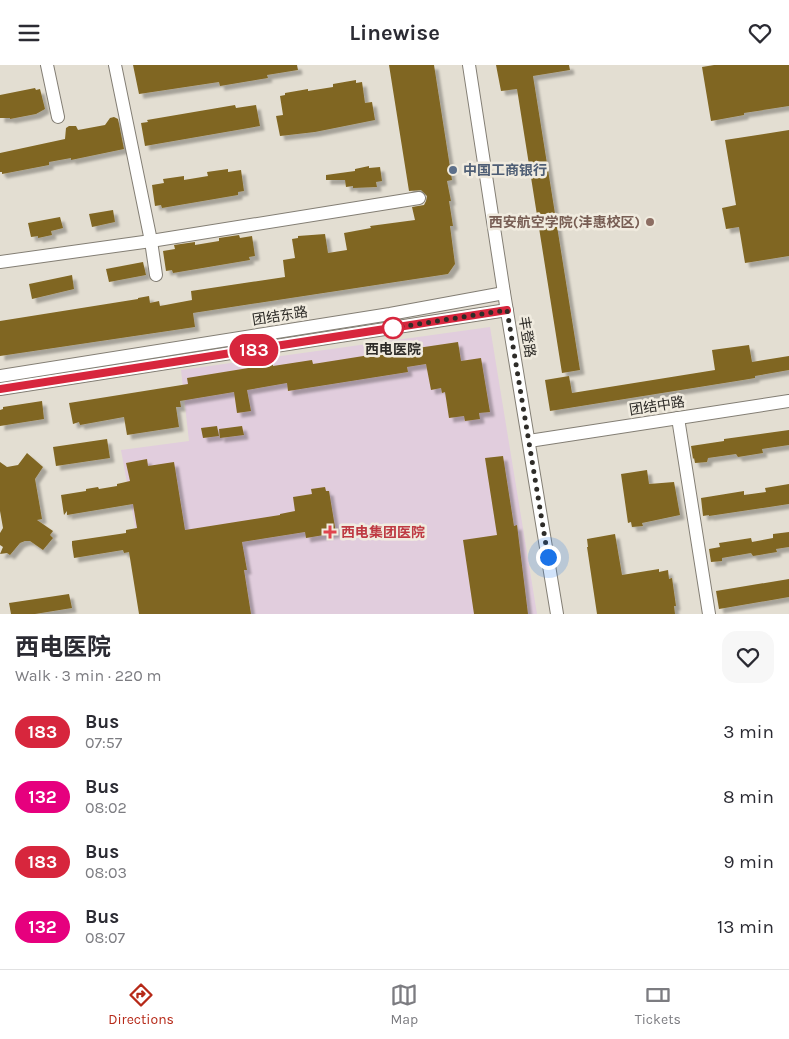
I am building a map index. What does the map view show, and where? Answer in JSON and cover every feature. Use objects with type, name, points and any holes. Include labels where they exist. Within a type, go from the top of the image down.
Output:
[{"type":"street","points":[[48,65],[58,117]]},
{"type":"street","points":[[115,65],[151,241],[156,275]]},
{"type":"street","name":"丰登路","points":[[469,65],[504,293],[557,614]]},
{"type":"street","points":[[0,263],[419,199]]},
{"type":"street","name":"团结东路","points":[[0,376],[380,315],[504,293]]},
{"type":"street","points":[[0,389],[507,310]]},
{"type":"street","name":"团结中路","points":[[529,441],[789,401]]},
{"type":"street","points":[[678,418],[709,614]]},
{"type":"shaded area","name":"西电集团医院","points":[[490,327],[537,614],[151,614],[121,450],[189,441],[181,370]]},
{"type":"building","points":[[133,65],[297,65],[298,70],[267,75],[268,78],[220,86],[219,82],[139,94]]},
{"type":"building","points":[[389,65],[434,65],[452,180],[447,181],[451,201],[449,201],[453,226],[450,226],[455,264],[448,274],[193,313],[195,327],[0,356],[0,321],[149,296],[150,303],[159,301],[160,306],[192,300],[191,291],[285,277],[283,260],[295,258],[292,239],[298,238],[298,236],[325,234],[328,253],[347,250],[344,233],[371,228],[370,226],[415,220],[412,207],[424,205],[427,196],[421,190],[409,191]]},
{"type":"building","points":[[496,65],[569,65],[570,70],[533,76],[580,370],[562,373],[517,89],[501,91]]},
{"type":"building","points":[[714,65],[789,65],[789,106],[744,113],[744,115],[711,121],[702,67]]},
{"type":"building","points":[[356,80],[356,83],[362,82],[365,103],[372,102],[375,120],[315,132],[280,136],[276,116],[283,115],[280,96],[285,95],[285,93],[308,89],[308,91],[333,87],[333,84]]},
{"type":"building","points":[[35,88],[36,90],[40,89],[45,109],[36,114],[10,119],[0,118],[0,95]]},
{"type":"building","points":[[235,105],[236,108],[256,105],[260,126],[145,146],[141,123],[148,122],[147,120]]},
{"type":"building","points":[[110,118],[118,119],[124,149],[71,160],[71,158],[49,162],[49,165],[2,174],[0,172],[0,153],[65,139],[66,128],[69,126],[76,126],[78,130],[105,125]]},
{"type":"building","points":[[789,130],[789,256],[745,263],[739,227],[726,229],[722,208],[736,205],[725,140]]},
{"type":"building","points":[[369,166],[369,168],[380,167],[382,181],[376,182],[377,187],[353,188],[353,186],[346,187],[345,180],[326,180],[326,175],[355,171],[355,169]]},
{"type":"building","points":[[228,169],[228,172],[241,170],[244,191],[238,192],[238,195],[162,208],[161,205],[155,206],[152,185],[164,183],[163,179],[184,176],[184,180],[208,176],[207,172]]},
{"type":"building","points":[[113,210],[115,222],[92,227],[89,214]]},
{"type":"building","points":[[60,217],[63,228],[51,231],[52,235],[38,238],[38,236],[31,237],[28,223]]},
{"type":"building","points":[[239,235],[240,238],[252,236],[255,256],[249,257],[250,260],[173,273],[172,270],[166,271],[163,251],[175,249],[174,245],[195,242],[195,245],[219,241],[219,238]]},
{"type":"building","points":[[143,262],[146,275],[109,282],[106,269]]},
{"type":"building","points":[[72,275],[74,289],[32,299],[29,284]]},
{"type":"building","points":[[458,342],[461,361],[481,358],[490,412],[479,413],[480,419],[465,421],[464,416],[449,418],[445,392],[442,393],[441,388],[431,390],[426,364],[407,367],[408,372],[288,391],[287,383],[247,390],[251,411],[237,413],[234,392],[180,401],[181,407],[176,407],[179,427],[127,435],[124,417],[80,425],[79,422],[73,424],[69,403],[188,384],[187,378],[273,364],[273,366],[312,360],[313,364],[376,354],[375,350],[403,345],[404,350]]},
{"type":"building","points":[[749,345],[752,362],[789,356],[789,370],[755,376],[755,378],[550,411],[545,380],[569,376],[572,393],[715,370],[712,350]]},
{"type":"building","points":[[42,401],[44,419],[0,426],[0,410],[3,407]]},
{"type":"building","points":[[217,426],[219,436],[203,438],[201,428]]},
{"type":"building","points":[[242,426],[244,435],[220,438],[219,429]]},
{"type":"building","points":[[789,430],[789,445],[762,449],[763,453],[738,457],[736,454],[708,458],[707,462],[695,463],[693,459],[691,446],[724,441],[724,439]]},
{"type":"building","points":[[107,439],[110,458],[56,466],[53,447]]},
{"type":"building","points":[[27,453],[43,467],[35,479],[42,519],[37,520],[53,531],[50,535],[53,538],[43,550],[30,541],[25,541],[20,543],[10,555],[7,553],[0,554],[3,547],[0,545],[0,533],[3,528],[0,511],[0,462],[7,467],[18,465]]},
{"type":"building","points":[[503,456],[514,526],[517,525],[528,614],[474,614],[463,540],[497,535],[485,458]]},
{"type":"building","points":[[147,459],[148,466],[174,462],[185,530],[295,511],[293,497],[312,494],[311,489],[325,487],[326,491],[329,491],[336,533],[306,538],[305,532],[242,542],[251,614],[139,614],[129,552],[124,553],[123,550],[74,558],[72,545],[72,541],[126,533],[126,530],[137,528],[133,504],[67,515],[67,511],[64,515],[61,495],[98,487],[99,489],[117,486],[117,484],[130,481],[126,463]]},
{"type":"building","points":[[647,470],[649,484],[674,482],[680,515],[642,523],[643,526],[632,527],[631,522],[628,523],[621,474]]},
{"type":"building","points":[[789,484],[789,504],[703,516],[701,498],[744,491],[744,495],[766,492],[765,488]]},
{"type":"building","points":[[789,532],[789,547],[776,549],[777,552],[753,556],[751,553],[711,562],[709,549],[720,547],[719,543],[751,538],[752,542],[773,538],[773,534]]},
{"type":"building","points":[[615,534],[622,575],[659,569],[659,572],[668,570],[669,579],[672,578],[676,606],[674,606],[675,614],[597,614],[587,539]]},
{"type":"building","points":[[789,579],[789,597],[719,609],[716,591]]},
{"type":"building","points":[[69,594],[72,608],[35,614],[11,614],[9,603]]},
{"type":"bus line","name":"183","points":[[0,389],[507,310]]},
{"type":"place","name":"中国工商银行","points":[[453,170]]},
{"type":"place","name":"西安航空学院(沣惠校区)","points":[[650,222]]},
{"type":"place","name":"西电医院","points":[[393,328]]},
{"type":"place","name":"西电集团医院","points":[[330,532]]},
{"type":"route","points":[[393,328],[507,310],[548,557]]}]
